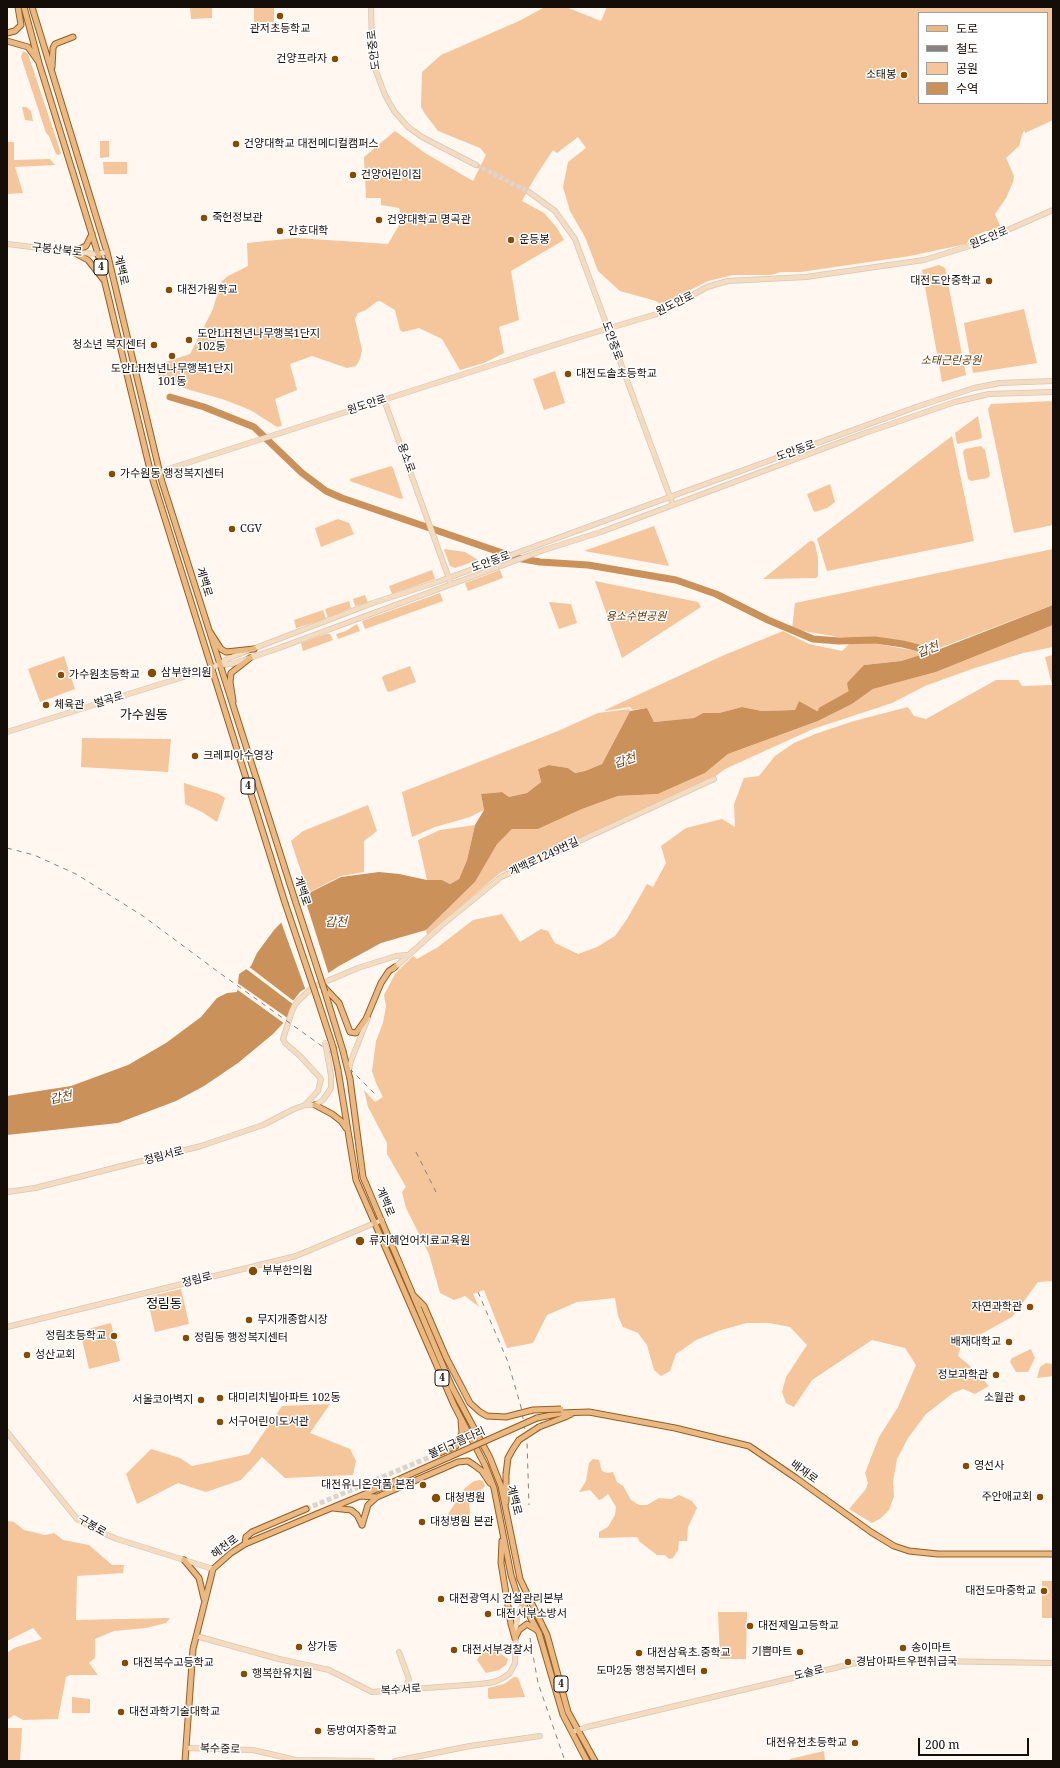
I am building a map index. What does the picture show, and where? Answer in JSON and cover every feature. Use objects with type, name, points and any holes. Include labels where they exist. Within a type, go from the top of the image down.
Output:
[{"type":"main road","points":[[7,33],[17,30],[21,25],[18,7]]},
{"type":"main road","name":"계백로","points":[[24,7],[39,63],[98,254],[151,474],[285,903],[333,1048],[356,1180],[460,1417],[484,1462],[494,1488],[511,1575],[540,1636],[563,1715],[587,1761]]},
{"type":"main road","name":"계백로","points":[[32,7],[107,252],[159,472],[219,665],[344,1051],[349,1069],[363,1177],[452,1387],[490,1458],[501,1486],[520,1579],[547,1635],[568,1712],[595,1761]]},
{"type":"main road","points":[[52,70],[53,48],[55,44],[73,37]]},
{"type":"main road","points":[[7,41],[28,47],[39,63]]},
{"type":"main road","points":[[73,252],[86,246],[92,234]]},
{"type":"main road","points":[[73,252],[88,260],[104,282]]},
{"type":"main road","points":[[208,630],[226,652],[254,649]]},
{"type":"main road","points":[[234,708],[230,682],[231,673],[250,658]]},
{"type":"main road","points":[[326,992],[339,1003],[350,1032],[356,1033],[366,1019],[381,982],[389,971],[395,967]]},
{"type":"main road","points":[[315,1105],[332,1114],[341,1121],[347,1129]]},
{"type":"main road","points":[[411,1292],[424,1306],[446,1357],[470,1403],[480,1412],[487,1416],[506,1417],[533,1410],[561,1409],[589,1412]]},
{"type":"main road","points":[[452,1387],[463,1385],[458,1399]]},
{"type":"main road","points":[[506,1507],[506,1474],[508,1458],[519,1440],[539,1427],[574,1412]]},
{"type":"main road","name":"배재로","points":[[537,1418],[561,1413],[589,1412],[661,1424],[749,1446],[871,1532],[894,1546],[909,1551],[938,1554],[1053,1554]]},
{"type":"main road","points":[[437,1454],[456,1446],[462,1433],[460,1417]]},
{"type":"main road","name":"불티구름다리","points":[[384,1486],[537,1418]]},
{"type":"main road","points":[[331,1508],[350,1510],[357,1514],[362,1525],[368,1505],[377,1497],[463,1461],[470,1462],[479,1469],[494,1488]]},
{"type":"main road","name":"혜천로","points":[[185,1761],[193,1649],[204,1600],[213,1569],[231,1552],[245,1544],[384,1486]]},
{"type":"main road","points":[[360,1496],[377,1497]]},
{"type":"main road","points":[[245,1544],[246,1537],[252,1532],[306,1509]]},
{"type":"main road","points":[[502,1534],[501,1563],[511,1624],[515,1638]]},
{"type":"main road","points":[[184,1560],[199,1578],[204,1600]]},
{"type":"main road","points":[[515,1638],[519,1630],[527,1624],[533,1627],[540,1636]]},
{"type":"street","name":"도안중로","points":[[371,7],[374,66],[385,95],[394,111],[408,127],[422,137],[476,165]]},
{"type":"street","name":"도안중로","points":[[529,192],[555,211],[568,226],[580,252],[672,505]]},
{"type":"street","name":"원도안로","points":[[159,472],[608,328],[660,313],[707,287],[728,281],[806,277],[924,260],[976,244],[1053,210]]},
{"type":"street","name":"구봉산북로","points":[[7,244],[98,254],[107,252]]},
{"type":"street","name":"도안동로","points":[[219,665],[226,660],[373,603],[491,562],[964,390],[1000,383],[1053,380]]},
{"type":"street","name":"도안동로","points":[[219,665],[232,664],[250,658],[544,550],[601,532],[865,433],[955,402],[989,394],[1053,392]]},
{"type":"street","name":"용소로","points":[[384,400],[449,577]]},
{"type":"street","points":[[449,577],[451,584]]},
{"type":"street","name":"벌곡로","points":[[7,732],[219,665]]},
{"type":"street","name":"계백로1249번길","points":[[349,1069],[382,986],[395,967],[407,955],[501,877],[515,869],[714,779]]},
{"type":"street","points":[[304,1105],[318,1091],[321,1079],[300,1056],[285,1043],[283,1039],[296,1002],[313,987],[358,968],[396,956],[407,955]]},
{"type":"street","points":[[315,1105],[323,1100],[331,1088],[331,1076],[325,1042],[328,1032]]},
{"type":"street","name":"정림서로","points":[[7,1192],[35,1188],[225,1139],[263,1125],[304,1105],[315,1105]]},
{"type":"street","name":"정림로","points":[[7,1327],[296,1256],[382,1220]]},
{"type":"street","name":"구봉로","points":[[7,1432],[77,1518],[100,1532],[117,1539],[213,1569]]},
{"type":"street","name":"복수서로","points":[[196,1636],[329,1670],[372,1692],[480,1684],[503,1678],[510,1673],[515,1663],[517,1617],[529,1599]]},
{"type":"street","points":[[393,1691],[406,1686],[409,1679],[399,1652]]},
{"type":"street","name":"도솔로","points":[[572,1732],[868,1660],[1053,1663]]},
{"type":"street","points":[[395,1761],[470,1746],[540,1736]]},
{"type":"street","name":"복수중로","points":[[186,1748],[253,1750],[296,1760],[372,1761]]},
{"type":"green space","points":[[190,7],[212,7],[212,18],[191,19]]},
{"type":"green space","points":[[254,7],[274,7],[274,22],[254,22]]},
{"type":"green space","points":[[545,7],[566,7],[601,21],[607,7],[1053,7],[1053,120],[1025,133],[1025,131],[1023,132],[1019,146],[1006,158],[1014,176],[1006,198],[995,214],[1001,228],[993,231],[986,231],[974,236],[966,244],[910,256],[801,272],[781,272],[771,275],[733,275],[708,281],[661,305],[656,301],[620,291],[598,271],[585,237],[570,211],[563,187],[568,162],[586,148],[578,137],[557,153],[553,150],[522,201],[544,213],[557,228],[564,240],[511,271],[519,320],[499,327],[504,353],[484,363],[460,370],[442,339],[419,328],[403,332],[400,330],[395,310],[380,301],[358,313],[355,319],[362,350],[360,359],[356,366],[347,368],[312,356],[290,364],[297,390],[275,399],[282,426],[277,427],[243,407],[159,379],[156,365],[190,354],[213,309],[221,282],[228,276],[248,266],[247,243],[296,238],[388,244],[402,220],[399,208],[381,205],[381,198],[366,198],[364,157],[395,131],[425,153],[473,181],[486,155],[480,148],[438,131],[421,107],[422,72],[441,55],[519,21]]},
{"type":"green space","points":[[23,51],[28,54],[61,153],[59,155],[56,154],[49,136],[46,133],[21,57]]},
{"type":"green space","points":[[22,107],[26,107],[31,111],[33,121],[25,120]]},
{"type":"green space","points":[[100,141],[109,141],[109,157],[100,158]]},
{"type":"green space","points":[[7,142],[14,142],[14,160],[50,159],[55,165],[15,167],[23,193],[7,194]]},
{"type":"green space","points":[[103,162],[127,162],[127,174],[104,174]]},
{"type":"green space","name":"소태근린공원","points":[[939,265],[945,268],[966,375],[942,382],[922,270]]},
{"type":"green space","points":[[1024,309],[1037,363],[973,373],[964,323]]},
{"type":"green space","points":[[555,371],[565,403],[544,410],[533,379]]},
{"type":"green space","points":[[1053,401],[1053,525],[1014,533],[988,409],[991,404]]},
{"type":"green space","points":[[978,416],[982,437],[980,439],[957,444],[955,433]]},
{"type":"green space","points":[[952,436],[974,541],[827,571],[817,539]]},
{"type":"green space","points":[[981,446],[985,450],[990,475],[988,478],[971,481],[968,479],[963,452],[965,449]]},
{"type":"green space","points":[[391,466],[403,498],[401,499],[350,481],[350,479]]},
{"type":"green space","points":[[830,484],[835,502],[827,508],[815,512],[807,494]]},
{"type":"green space","points":[[338,519],[349,523],[354,534],[321,547],[315,528]]},
{"type":"green space","points":[[654,526],[669,566],[584,551]]},
{"type":"green space","points":[[810,541],[813,541],[815,544],[818,558],[818,576],[816,578],[763,579]]},
{"type":"green space","points":[[444,549],[465,552],[478,560],[455,568],[450,566]]},
{"type":"green space","points":[[1053,549],[1053,605],[934,650],[927,646],[901,640],[838,637],[792,629],[795,603]]},
{"type":"green space","points":[[432,570],[435,579],[392,594],[389,586]]},
{"type":"green space","points":[[500,570],[503,578],[468,591],[465,583]]},
{"type":"green space","name":"용소수변공원","points":[[595,581],[698,602],[701,607],[622,658]]},
{"type":"green space","points":[[440,593],[443,601],[365,629],[362,621]]},
{"type":"green space","points":[[365,595],[368,603],[355,606],[353,599]]},
{"type":"green space","points":[[349,601],[351,608],[328,618],[325,609]]},
{"type":"green space","points":[[549,602],[571,604],[577,623],[559,629]]},
{"type":"green space","points":[[323,610],[326,619],[296,628],[294,620]]},
{"type":"green space","points":[[357,624],[360,631],[338,639],[336,634],[346,631]]},
{"type":"green space","points":[[1053,625],[1053,647],[1023,653],[972,669],[925,686],[892,703],[813,729],[725,769],[712,779],[656,805],[500,873],[427,935],[426,930],[475,882],[497,843],[512,829],[538,829],[582,809],[618,796],[658,794],[705,773],[728,754],[818,721],[852,704],[873,689],[936,672]]},
{"type":"green space","points":[[783,631],[809,644],[842,651],[849,644],[866,642],[928,653],[901,661],[864,665],[851,698],[817,711],[799,701],[795,710],[762,711],[742,707],[719,713],[703,713],[694,718],[654,722],[647,708],[633,710],[630,707],[605,711],[722,656]]},
{"type":"green space","points":[[330,634],[333,640],[303,651],[301,643]]},
{"type":"green space","points":[[1053,655],[1053,1281],[1038,1282],[1012,1317],[961,1345],[958,1356],[968,1364],[989,1386],[975,1394],[963,1389],[953,1393],[926,1414],[908,1438],[897,1459],[893,1482],[894,1496],[889,1510],[881,1518],[872,1523],[849,1509],[866,1489],[868,1483],[865,1473],[879,1437],[898,1407],[916,1365],[905,1348],[872,1340],[812,1380],[794,1407],[786,1403],[782,1392],[786,1377],[807,1345],[790,1327],[769,1323],[747,1323],[721,1330],[696,1340],[676,1354],[670,1371],[661,1376],[654,1370],[647,1345],[638,1333],[623,1327],[618,1316],[615,1298],[577,1302],[547,1315],[533,1343],[507,1348],[484,1290],[473,1294],[479,1307],[465,1296],[454,1300],[440,1293],[429,1254],[406,1208],[402,1192],[406,1187],[387,1154],[387,1143],[368,1107],[364,1090],[375,1102],[383,1097],[372,1071],[376,1041],[383,1023],[386,1006],[384,995],[395,974],[413,956],[417,959],[438,947],[473,920],[502,914],[520,942],[541,929],[548,931],[555,943],[578,954],[597,947],[615,936],[627,919],[647,884],[653,887],[666,863],[661,846],[686,828],[722,819],[735,827],[734,804],[744,778],[759,776],[775,756],[794,743],[815,734],[854,721],[908,707],[914,716],[926,719],[996,680],[1018,680],[1022,686],[1052,685],[1045,657]]},
{"type":"green space","points":[[64,656],[75,689],[40,702],[28,669]]},
{"type":"green space","points":[[410,666],[416,682],[389,692],[387,691],[382,678],[383,676]]},
{"type":"green space","points":[[629,709],[630,711],[602,764],[585,771],[575,773],[568,768],[549,765],[538,769],[541,782],[527,793],[509,797],[502,792],[481,794],[484,810],[470,817],[435,827],[412,837],[402,792],[558,731],[598,713]]},
{"type":"green space","points":[[82,738],[171,739],[168,772],[81,767]]},
{"type":"green space","points":[[184,783],[219,794],[225,798],[217,822],[202,812],[185,804]]},
{"type":"green space","points":[[368,805],[377,831],[364,841],[364,872],[341,876],[308,893],[291,841],[303,831]]},
{"type":"green space","points":[[475,825],[467,860],[459,879],[450,884],[442,880],[427,880],[418,840],[440,830]]},
{"type":"green space","points":[[181,1289],[189,1324],[155,1332],[147,1297]]},
{"type":"green space","points":[[111,1323],[120,1361],[89,1369],[80,1331]]},
{"type":"green space","points":[[1031,1349],[1035,1358],[1028,1372],[1016,1372],[1010,1362],[1012,1358]]},
{"type":"green space","points":[[1046,1363],[1053,1364],[1053,1376],[1037,1378],[1040,1367]]},
{"type":"green space","points":[[330,1404],[310,1433],[350,1449],[356,1461],[353,1475],[285,1478],[262,1457],[241,1480],[206,1492],[178,1483],[137,1504],[126,1474],[151,1449],[180,1458],[192,1466],[249,1454],[282,1406]]},
{"type":"green space","points":[[593,1459],[599,1460],[602,1471],[607,1473],[613,1472],[617,1482],[623,1486],[631,1500],[639,1505],[647,1505],[659,1498],[671,1499],[679,1495],[692,1501],[697,1508],[688,1527],[687,1541],[679,1541],[678,1550],[673,1558],[669,1559],[665,1555],[657,1555],[640,1542],[637,1537],[599,1538],[599,1532],[608,1527],[615,1515],[616,1507],[608,1494],[599,1500],[590,1490],[579,1492],[586,1481],[589,1463]]},
{"type":"green space","points":[[474,1481],[483,1481],[485,1486],[469,1503],[471,1523],[446,1526],[448,1514],[465,1488]]},
{"type":"green space","points":[[7,1521],[14,1522],[24,1530],[45,1535],[54,1533],[63,1540],[89,1545],[112,1565],[124,1565],[123,1573],[77,1576],[76,1620],[170,1618],[166,1623],[146,1628],[114,1631],[95,1639],[95,1658],[89,1663],[98,1675],[70,1675],[66,1677],[58,1719],[23,1720],[14,1715],[7,1720],[7,1653],[14,1648],[42,1639],[33,1628],[7,1641]]},
{"type":"green space","points":[[1042,1581],[1053,1581],[1053,1618],[1042,1618]]},
{"type":"green space","points":[[718,1612],[747,1612],[746,1659],[720,1659]]},
{"type":"green space","points":[[487,1644],[508,1659],[506,1665],[499,1670],[486,1673],[477,1660]]},
{"type":"green space","points":[[514,1677],[517,1677],[519,1680],[525,1697],[489,1699],[488,1688],[504,1684]]},
{"type":"green space","points":[[72,1697],[90,1699],[90,1713],[72,1713]]},
{"type":"green space","points":[[7,1728],[22,1728],[20,1761],[7,1761]]},
{"type":"green space","points":[[824,1751],[825,1761],[789,1761],[790,1759]]},
{"type":"water","name":"갑천","points":[[1053,605],[1053,625],[936,672],[873,689],[852,704],[818,721],[728,754],[705,773],[658,794],[618,796],[582,809],[538,829],[512,829],[497,844],[475,882],[426,930],[381,943],[339,966],[300,992],[293,1001],[288,1018],[273,1034],[238,1063],[204,1086],[176,1101],[118,1123],[7,1135],[7,1096],[71,1086],[128,1065],[166,1043],[201,1017],[217,998],[227,993],[237,992],[239,974],[251,966],[257,953],[274,930],[311,892],[341,877],[379,872],[399,874],[427,880],[442,880],[450,884],[459,879],[467,860],[475,825],[484,810],[481,794],[502,792],[509,797],[527,793],[541,782],[538,769],[549,765],[568,768],[575,773],[585,771],[602,764],[630,711],[647,708],[654,722],[694,718],[703,713],[719,713],[742,707],[762,711],[795,710],[799,701],[817,711],[850,698],[847,683],[864,665],[901,661],[940,649]]},
{"type":"pier","points":[[304,896],[329,975],[306,991],[280,919]]},
{"type":"pier","points":[[248,966],[295,1002],[294,1005],[245,968]]},
{"type":"pier","points":[[236,982],[289,1019],[285,1024],[235,988]]},
{"type":"waterway","points":[[170,397],[204,407],[254,427],[302,473],[326,491],[342,498],[517,558],[540,562],[588,565],[676,580],[716,594],[768,620],[813,639],[839,641],[875,640],[903,644],[927,650],[935,654],[938,658]]},
{"type":"waterway","name":"갑천","points":[[822,710],[858,690]]},
{"type":"tunnel","points":[[476,165],[529,192]]},
{"type":"tunnel","points":[[306,1509],[437,1454]]},
{"type":"railway","points":[[7,848],[34,855],[76,874],[143,916],[340,1059],[378,1097]]},
{"type":"railway","points":[[416,1152],[436,1192]]},
{"type":"railway","points":[[478,1292],[508,1362],[521,1407],[527,1441],[529,1505]]},
{"type":"railway","points":[[530,1638],[538,1683],[565,1761]]},
{"type":"place","name":"관저초등학교","points":[[280,16]]},
{"type":"place","name":"건양프라자","points":[[335,59]]},
{"type":"place","name":"소태봉","points":[[904,75]]},
{"type":"place","name":"건양대학교 대전메디컬캠퍼스","points":[[236,144]]},
{"type":"place","name":"건양어린이집","points":[[353,175]]},
{"type":"place","name":"죽헌정보관","points":[[204,218]]},
{"type":"place","name":"건양대학교 명곡관","points":[[379,220]]},
{"type":"place","name":"간호대학","points":[[280,231]]},
{"type":"place","name":"운등봉","points":[[511,240]]},
{"type":"place","name":"대전도안중학교","points":[[989,281]]},
{"type":"place","name":"대전가원학교","points":[[169,290]]},
{"type":"place","name":"도안LH천년나무행복1단지 102동","points":[[189,340]]},
{"type":"place","name":"청소년 복지센터","points":[[154,345]]},
{"type":"place","name":"도안LH천년나무행복1단지 101동","points":[[172,356]]},
{"type":"place","name":"대전도솔초등학교","points":[[568,374]]},
{"type":"place","name":"가수원동 행정복지센터","points":[[112,474]]},
{"type":"place","name":"CGV","points":[[232,529]]},
{"type":"place","name":"삼부한의원","points":[[152,673]]},
{"type":"place","name":"가수원초등학교","points":[[61,675]]},
{"type":"place","name":"체육관","points":[[46,705]]},
{"type":"place","name":"크레피아수영장","points":[[195,756]]},
{"type":"place","name":"류지혜언어치료교육원","points":[[360,1241]]},
{"type":"place","name":"부부한의원","points":[[253,1271]]},
{"type":"place","name":"자연과학관","points":[[1030,1307]]},
{"type":"place","name":"무지개종합시장","points":[[249,1320]]},
{"type":"place","name":"정림초등학교","points":[[114,1336]]},
{"type":"place","name":"정림동 행정복지센터","points":[[186,1338]]},
{"type":"place","name":"배재대학교","points":[[1009,1342]]},
{"type":"place","name":"성산교회","points":[[27,1355]]},
{"type":"place","name":"정보과학관","points":[[996,1375]]},
{"type":"place","name":"대미리치빌아파트 102동","points":[[220,1398]]},
{"type":"place","name":"소월관","points":[[1022,1398]]},
{"type":"place","name":"서울코아벽지","points":[[201,1400]]},
{"type":"place","name":"서구어린이도서관","points":[[220,1422]]},
{"type":"place","name":"영선사","points":[[966,1466]]},
{"type":"place","name":"대전유니온약품 본점","points":[[423,1485]]},
{"type":"place","name":"주안애교회","points":[[1040,1497]]},
{"type":"place","name":"대청병원","points":[[436,1498]]},
{"type":"place","name":"대청병원 본관","points":[[422,1522]]},
{"type":"place","name":"대전도마중학교","points":[[1044,1591]]},
{"type":"place","name":"대전광역시 건설관리본부","points":[[441,1599]]},
{"type":"place","name":"대전서부소방서","points":[[488,1614]]},
{"type":"place","name":"대전제일고등학교","points":[[750,1626]]},
{"type":"place","name":"상가동","points":[[299,1647]]},
{"type":"place","name":"송이마트","points":[[903,1648]]},
{"type":"place","name":"대전서부경찰서","points":[[454,1650]]},
{"type":"place","name":"기쁨마트","points":[[800,1652]]},
{"type":"place","name":"대전삼육초.중학교","points":[[639,1653]]},
{"type":"place","name":"경남아파트우편취급국","points":[[848,1662]]},
{"type":"place","name":"대전복수고등학교","points":[[125,1663]]},
{"type":"place","name":"도마2동 행정복지센터","points":[[704,1671]]},
{"type":"place","name":"행복한유치원","points":[[244,1674]]},
{"type":"place","name":"대전과학기술대학교","points":[[121,1712]]},
{"type":"place","name":"동방여자중학교","points":[[318,1731]]},
{"type":"place","name":"대전유천초등학교","points":[[855,1743]]},
{"type":"district","name":"가수원동","points":[[144,715]]},
{"type":"district","name":"정림동","points":[[164,1304]]}]
